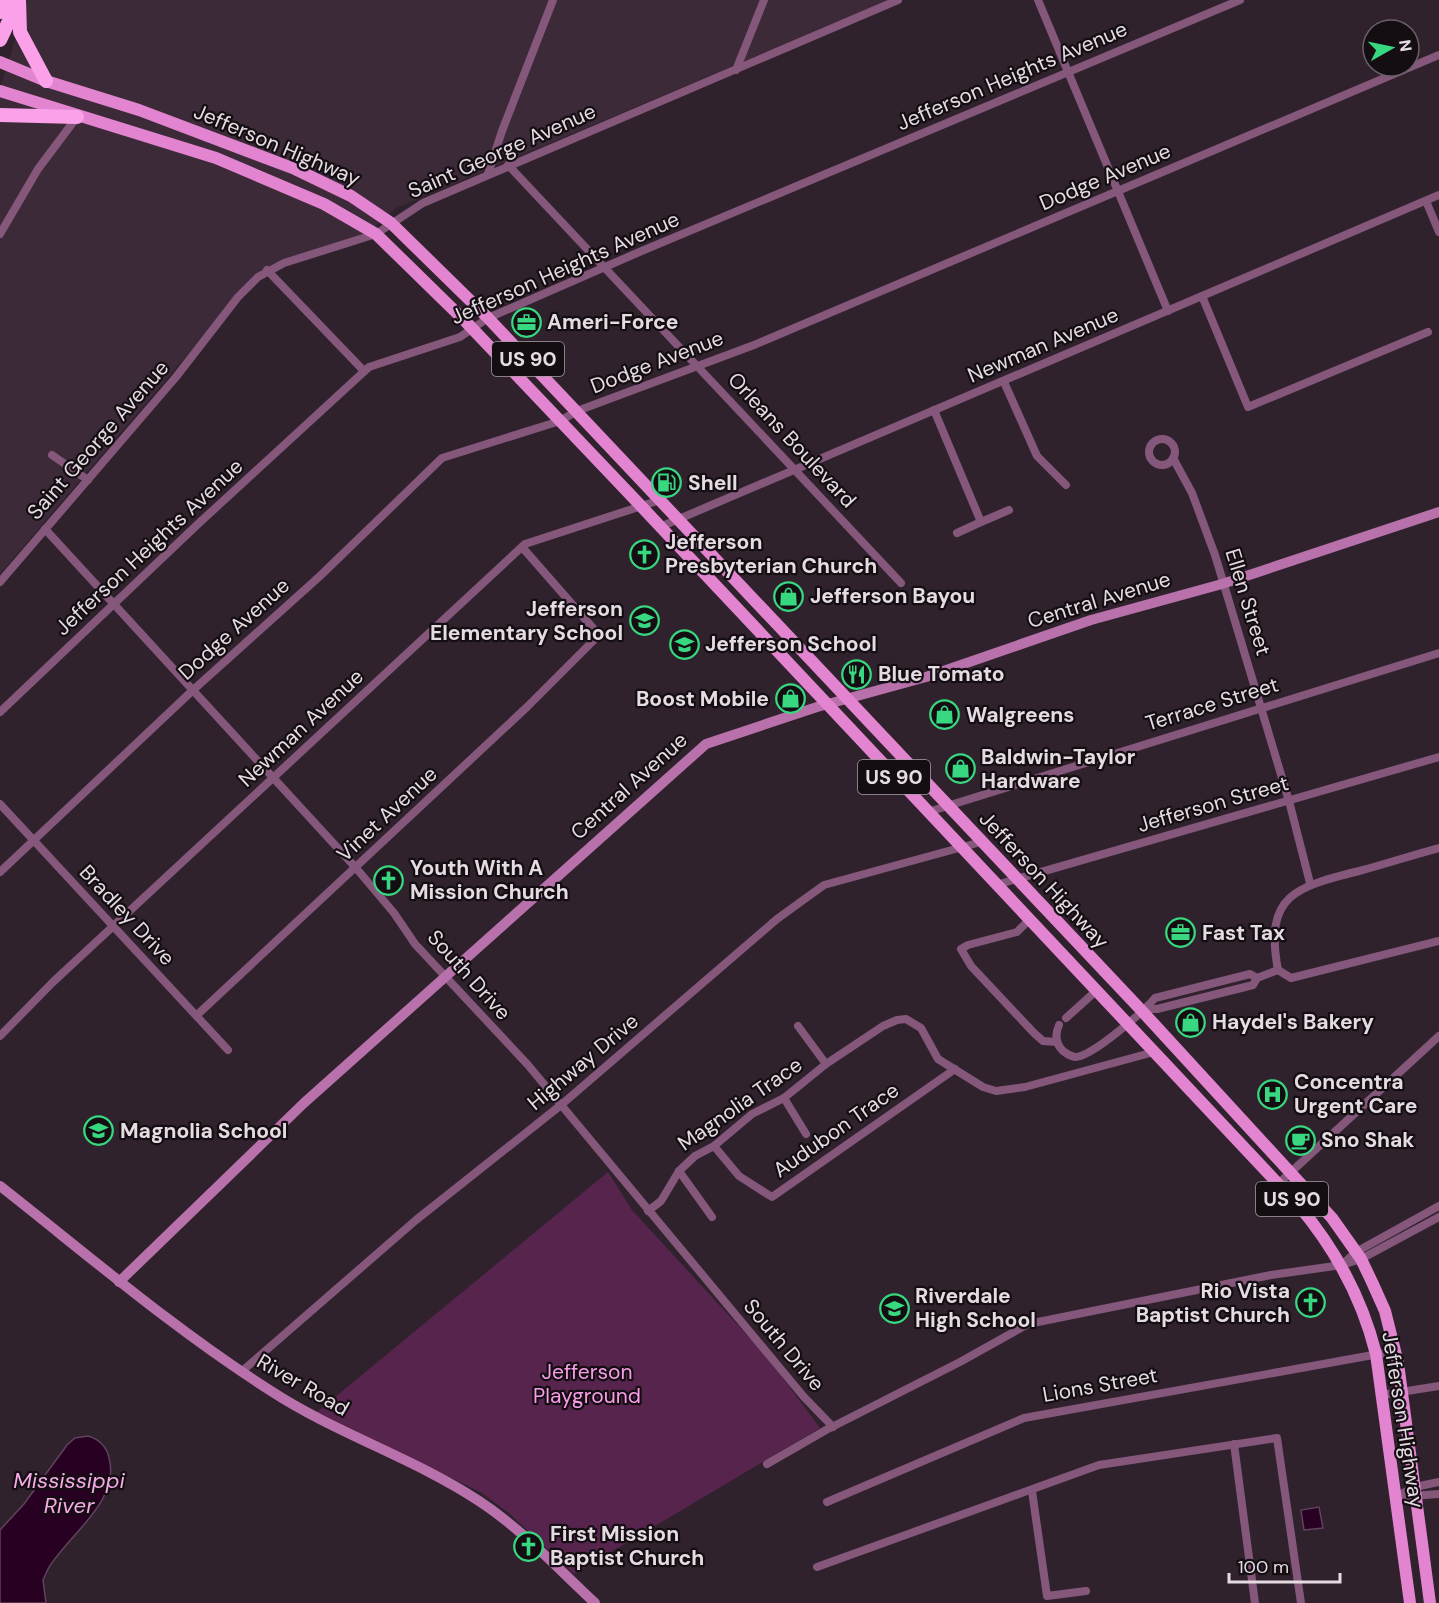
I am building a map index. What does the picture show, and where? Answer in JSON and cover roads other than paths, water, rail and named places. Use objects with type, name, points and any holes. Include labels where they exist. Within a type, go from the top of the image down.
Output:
[{"type":"highway","points":[[0,12],[6,0]]},
{"type":"highway","points":[[0,8],[19,0]]},
{"type":"highway","points":[[0,40],[19,0]]},
{"type":"highway","points":[[19,0],[20,32],[46,81]]},
{"type":"highway","name":"US 90","points":[[0,115],[77,117]]},
{"type":"main road","name":"Jefferson Highway","points":[[0,62],[46,81],[140,110],[295,169],[377,212],[488,318],[1016,880],[1144,1010],[1291,1171],[1332,1218],[1358,1255],[1385,1311],[1395,1351],[1430,1603]]},
{"type":"main road","name":"Jefferson Highway","points":[[0,92],[216,158],[324,204],[376,234],[472,328],[1278,1184],[1323,1234],[1342,1264],[1369,1324],[1376,1354],[1410,1603]]},
{"type":"main road","points":[[216,158],[222,141]]},
{"type":"main road","name":"Central Avenue","points":[[119,1282],[258,1146],[706,744],[849,700],[1091,620],[1222,584],[1439,512]]},
{"type":"main road","name":"River Road","points":[[0,1186],[119,1282],[241,1372],[320,1420],[479,1501],[507,1522],[595,1603]]},
{"type":"street","points":[[488,174],[502,131],[553,0]]},
{"type":"street","points":[[736,70],[764,0]]},
{"type":"street","name":"Saint George Avenue","points":[[0,582],[176,377],[238,297],[267,270],[376,234],[423,202],[898,0]]},
{"type":"street","points":[[1038,0],[1168,311]]},
{"type":"street","name":"Jefferson Heights Avenue","points":[[0,712],[364,371],[377,363],[460,337],[488,318],[1240,0]]},
{"type":"street","name":"Dodge Avenue","points":[[0,872],[192,691],[320,576],[442,458],[560,421],[577,411],[699,366],[1118,192],[1439,55]]},
{"type":"street","points":[[0,234],[38,169],[77,117]]},
{"type":"street","name":"Orleans Boulevard","points":[[508,165],[901,583]]},
{"type":"street","name":"Newman Avenue","points":[[660,527],[1439,195]]},
{"type":"street","points":[[1426,201],[1439,232]]},
{"type":"street","points":[[267,270],[364,371]]},
{"type":"street","points":[[1202,296],[1248,407],[1428,332]]},
{"type":"street","points":[[1004,382],[1037,456],[1066,484]]},
{"type":"street","points":[[934,410],[981,522]]},
{"type":"street","points":[[52,455],[88,480]]},
{"type":"street","name":"Ellen Street","points":[[1173,458],[1202,517],[1262,708],[1310,883]]},
{"type":"street","name":"Newman Avenue","points":[[0,1036],[53,982],[522,548],[660,500]]},
{"type":"street","points":[[957,533],[1009,510]]},
{"type":"street","name":"South Drive","points":[[45,529],[356,868],[394,912],[415,944],[561,1105],[804,1397],[833,1427]]},
{"type":"street","name":"Vinet Avenue","points":[[197,1015],[356,868],[599,635],[522,548]]},
{"type":"street","name":"Terrace Street","points":[[928,812],[947,804],[1439,653]]},
{"type":"street","name":"Jefferson Street","points":[[996,885],[1439,756]]},
{"type":"street","name":"Bradley Drive","points":[[0,804],[228,1050]]},
{"type":"street","name":"Highway Drive","points":[[241,1372],[416,1220],[561,1105],[777,919],[824,885],[981,842]]},
{"type":"street","points":[[1439,848],[1310,883],[1286,901],[1279,913],[1273,943],[1278,970],[1291,978],[1439,941]]},
{"type":"street","points":[[1029,920],[1017,932],[961,949],[971,966],[1016,1015],[1043,1041],[1057,1042],[1068,1055],[1077,1057],[1090,1052],[1144,1010],[1155,998],[1250,974],[1257,978]]},
{"type":"street","points":[[1144,1010],[1253,985],[1257,978],[1278,970]]},
{"type":"street","points":[[1066,1018],[1096,991]]},
{"type":"street","points":[[826,1064],[883,1026],[906,1019],[921,1028],[938,1059],[996,1091],[1025,1087],[1154,1052]]},
{"type":"street","points":[[1057,1042],[1059,1025]]},
{"type":"street","name":"Magnolia Trace","points":[[648,1211],[661,1201],[679,1171],[695,1156],[714,1146],[752,1114],[784,1098],[826,1064],[798,1026]]},
{"type":"street","points":[[1278,1184],[1439,1036]]},
{"type":"street","name":"Audubon Trace","points":[[714,1146],[739,1176],[772,1197],[955,1069]]},
{"type":"street","points":[[784,1098],[806,1134]]},
{"type":"street","points":[[679,1171],[712,1217]]},
{"type":"street","points":[[767,1464],[1028,1324],[1271,1275],[1342,1264],[1439,1206]]},
{"type":"street","points":[[1358,1255],[1439,1217]]},
{"type":"street","name":"Lions Street","points":[[827,1502],[1017,1420],[1395,1351]]},
{"type":"street","points":[[1382,1395],[1439,1386]]},
{"type":"street","points":[[817,1568],[1099,1466],[1277,1438],[1300,1603]]},
{"type":"street","points":[[1234,1444],[1255,1603]]},
{"type":"street","points":[[1395,1497],[1439,1482]]},
{"type":"street","points":[[1032,1491],[1047,1596],[1086,1591]]},
{"type":"street","points":[[1415,1492],[1439,1494]]},
{"type":"water","name":"Mississippi River","points":[[88,1436],[102,1444],[109,1458],[111,1474],[100,1503],[48,1569],[43,1580],[46,1603],[0,1603],[0,1530],[24,1504],[67,1445],[75,1438]]},
{"type":"water","points":[[1319,1507],[1323,1528],[1304,1530],[1301,1510]]},
{"type":"place","name":"Ameri-Force","points":[[526,322]]},
{"type":"place","name":"Shell","points":[[667,483]]},
{"type":"place","name":"Jefferson Presbyterian Church","points":[[644,554]]},
{"type":"place","name":"Jefferson Bayou","points":[[789,596]]},
{"type":"place","name":"Jefferson Elementary School","points":[[644,621]]},
{"type":"place","name":"Jefferson School","points":[[684,644]]},
{"type":"place","name":"Blue Tomato","points":[[857,674]]},
{"type":"place","name":"Boost Mobile","points":[[790,699]]},
{"type":"place","name":"Walgreens","points":[[945,715]]},
{"type":"place","name":"Baldwin-Taylor Hardware","points":[[960,769]]},
{"type":"place","name":"Youth With A Mission Church","points":[[389,880]]},
{"type":"place","name":"Fast Tax","points":[[1181,933]]},
{"type":"place","name":"Haydel's Bakery","points":[[1191,1022]]},
{"type":"place","name":"Concentra Urgent Care","points":[[1273,1094]]},
{"type":"place","name":"Magnolia School","points":[[99,1131]]},
{"type":"place","name":"Sno Shak","points":[[1300,1140]]},
{"type":"place","name":"Rio Vista Baptist Church","points":[[1311,1303]]},
{"type":"place","name":"Riverdale High School","points":[[894,1308]]},
{"type":"place","name":"First Mission Baptist Church","points":[[529,1546]]},
{"type":"park label","name":"Jefferson Playground","points":[[587,1384]]}]
